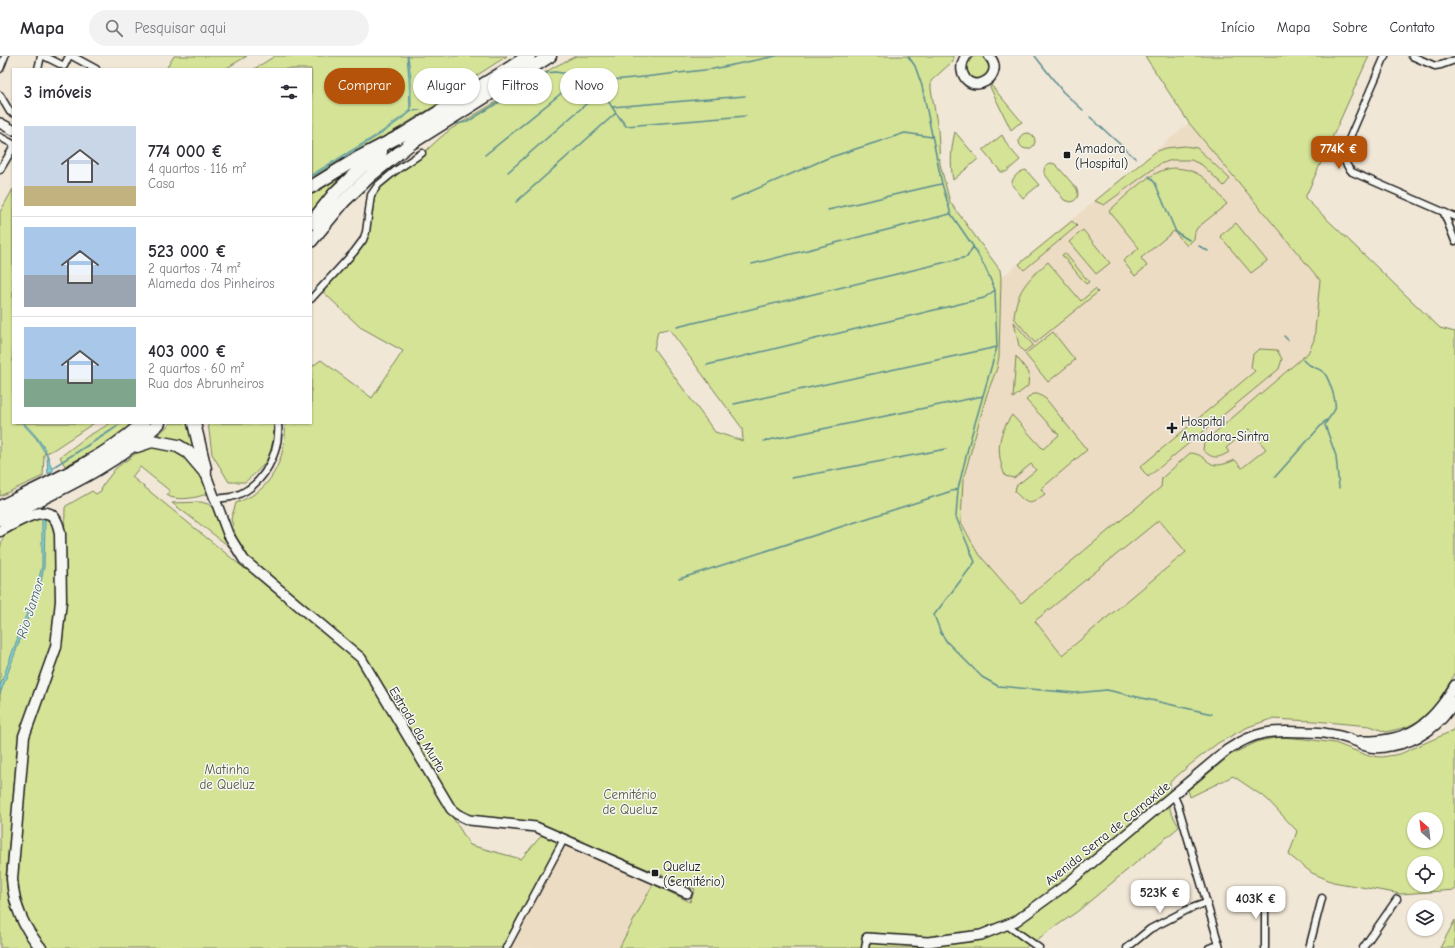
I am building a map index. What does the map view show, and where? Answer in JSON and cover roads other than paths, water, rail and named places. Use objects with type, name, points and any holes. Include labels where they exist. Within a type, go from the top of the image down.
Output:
[{"type":"highway","points":[[312,186],[358,158],[402,135],[529,56]]},
{"type":"highway","points":[[312,240],[344,201],[371,175],[410,144],[550,56]]},
{"type":"highway","points":[[312,221],[340,188],[363,166],[402,135]]},
{"type":"highway","points":[[0,507],[85,464],[124,439],[142,424]]},
{"type":"highway","points":[[0,519],[96,470],[130,448],[146,436],[158,424]]},
{"type":"highway","points":[[194,424],[205,472]]},
{"type":"highway","points":[[130,448],[152,441],[178,446],[188,452],[205,472]]},
{"type":"main road","points":[[0,531],[23,519],[41,513],[50,514],[55,518],[60,534],[61,601],[56,647],[24,736],[12,872],[14,897],[19,914],[29,933],[41,948]]},
{"type":"street","points":[[0,69],[5,56]]},
{"type":"street","points":[[38,68],[41,56]]},
{"type":"street","points":[[44,56],[66,68],[71,56],[94,68]]},
{"type":"street","points":[[964,57],[961,67],[963,75],[966,80],[977,84],[988,80],[993,75],[993,63],[989,56]]},
{"type":"street","points":[[1385,56],[1344,151],[1345,163],[1352,172],[1455,217]]},
{"type":"street","points":[[1412,56],[1435,66],[1455,60]]},
{"type":"street","points":[[0,95],[10,112],[12,113]]},
{"type":"street","points":[[0,123],[12,129]]},
{"type":"street","points":[[0,137],[12,143]]},
{"type":"street","points":[[0,170],[12,150]]},
{"type":"street","points":[[312,298],[363,240],[366,232],[371,195],[378,185],[395,171],[422,153]]},
{"type":"street","points":[[1444,213],[1455,241]]},
{"type":"street","points":[[216,499],[232,497],[245,491],[256,484],[261,478],[270,466],[275,451],[279,438],[278,424]]},
{"type":"street","name":"Estrada da Murta","points":[[205,472],[228,534],[244,560],[361,658],[451,809],[469,820],[525,825],[536,828],[687,893]]},
{"type":"street","name":"Avenida Serra de Carnaxide","points":[[1355,741],[1383,740],[1404,735],[1415,730],[1432,718],[1444,703],[1455,685]]},
{"type":"street","name":"Avenida Serra de Carnaxide","points":[[867,938],[928,942],[981,935],[1016,922],[1063,887],[1174,796],[1227,750],[1252,736],[1281,730],[1329,734],[1374,748],[1396,746],[1421,736],[1432,728],[1443,718],[1455,701]]},
{"type":"street","points":[[1174,796],[1220,946],[1209,948]]},
{"type":"street","points":[[506,948],[564,839]]},
{"type":"street","points":[[1265,892],[1265,948]]},
{"type":"street","points":[[1309,948],[1322,898]]},
{"type":"street","points":[[1363,948],[1397,899]]},
{"type":"street","points":[[1127,948],[1150,929],[1189,909],[1206,903]]},
{"type":"street","points":[[1006,925],[1039,948]]},
{"type":"street","points":[[865,948],[867,938]]},
{"type":"water","points":[[407,56],[411,78],[411,112],[381,134],[312,176],[312,174],[380,133],[410,111]]},
{"type":"water","points":[[23,424],[25,424],[33,433],[45,449],[51,468],[121,424],[54,467],[52,472],[48,474],[47,456],[36,438]]},
{"type":"water","name":"Rio Jamor","points":[[42,518],[45,520],[44,567],[37,599],[28,618],[0,694],[0,686],[25,618],[34,599],[42,566]]},
{"type":"waterway","points":[[455,124],[467,122],[547,73],[555,72],[612,80],[713,69],[776,56]]},
{"type":"waterway","points":[[908,56],[915,66],[922,86],[942,184],[951,214],[973,246],[985,267],[995,290],[997,347],[969,444],[958,489],[956,517],[975,562],[934,615],[941,633],[947,642],[982,677],[998,686],[1075,693],[1107,690],[1212,714]]},
{"type":"waterway","points":[[1035,56],[1063,92],[1083,110]]},
{"type":"waterway","points":[[485,155],[560,94]]},
{"type":"waterway","points":[[612,107],[745,96]]},
{"type":"waterway","points":[[508,172],[586,104]]},
{"type":"waterway","points":[[516,202],[616,113],[610,104]]},
{"type":"waterway","points":[[411,111],[420,110]]},
{"type":"waterway","points":[[616,113],[626,126],[746,116]]},
{"type":"waterway","points":[[1090,117],[1135,158]]},
{"type":"waterway","points":[[731,200],[828,158],[905,133],[932,137]]},
{"type":"waterway","points":[[1149,176],[1155,183],[1176,232],[1189,240]]},
{"type":"waterway","points":[[828,210],[941,184]]},
{"type":"waterway","points":[[752,264],[950,214]]},
{"type":"waterway","points":[[1199,246],[1208,251]]},
{"type":"waterway","points":[[677,327],[967,257],[973,247]]},
{"type":"waterway","points":[[707,365],[984,298],[995,290]]},
{"type":"waterway","points":[[1284,336],[1288,340]]},
{"type":"waterway","points":[[734,404],[997,347]]},
{"type":"waterway","points":[[1303,360],[1307,364],[1324,373],[1327,377],[1333,395],[1335,409],[1325,425],[1336,456],[1339,488]]},
{"type":"waterway","points":[[764,441],[983,396]]},
{"type":"waterway","points":[[1275,477],[1326,420]]},
{"type":"waterway","points":[[792,478],[946,449]]},
{"type":"waterway","points":[[679,579],[958,489]]},
{"type":"place","name":"Amadora (Hospital)","points":[[1067,155]]},
{"type":"place","name":"Hospital Amadora-Sintra","points":[[1172,428]]},
{"type":"place","name":"Queluz (Cemitério)","points":[[655,873]]},
{"type":"park label","name":"Matinha de Queluz","points":[[227,776]]},
{"type":"park label","name":"Cemitério de Queluz","points":[[630,802]]}]
